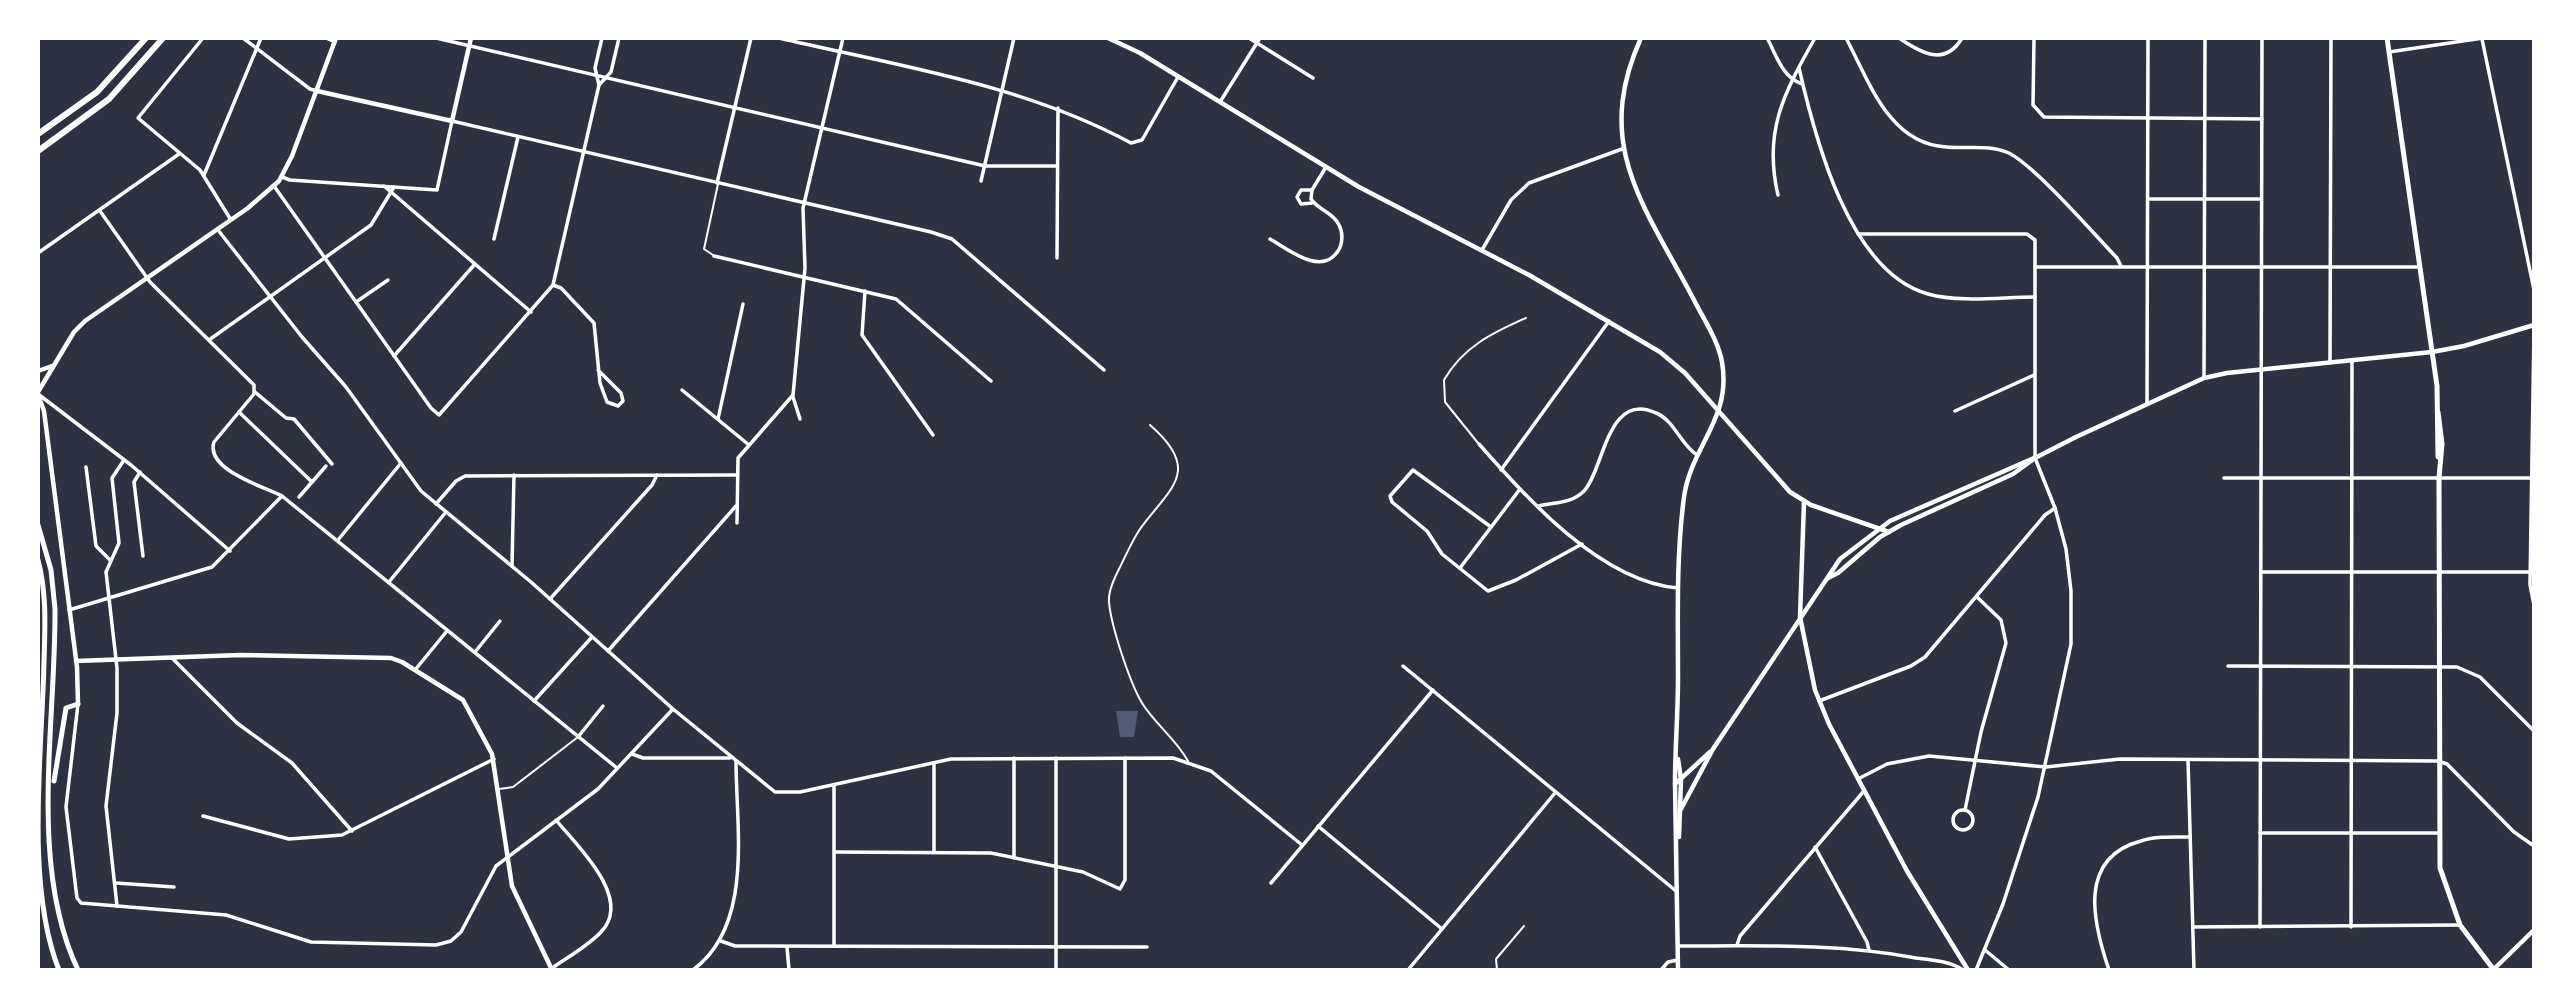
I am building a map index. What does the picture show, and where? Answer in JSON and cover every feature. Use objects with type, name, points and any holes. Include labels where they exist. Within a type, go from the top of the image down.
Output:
[{"type":"highway","points":[[38,133],[104,85],[146,38]]},
{"type":"highway","points":[[38,151],[108,99],[163,38]]},
{"type":"highway","points":[[2387,38],[2432,352],[2438,412],[2435,439],[2439,460],[2438,833],[2442,876],[2460,925],[2494,969]]},
{"type":"highway","points":[[38,525],[51,570],[55,609],[49,848],[54,896],[66,942],[78,970]]},
{"type":"highway","points":[[38,560],[46,618],[41,897],[47,934],[59,970]]},
{"type":"highway","points":[[50,798],[66,708],[78,704]]},
{"type":"highway","points":[[38,707],[42,741]]},
{"type":"main road","points":[[317,91],[452,121],[471,38]]},
{"type":"main road","points":[[1108,38],[1140,53],[1394,206],[1482,250],[1609,321],[1674,362],[1777,482],[1804,502],[1889,532]]},
{"type":"main road","points":[[1641,38],[1629,65],[1621,97],[1622,149],[1635,187],[1718,348],[1724,384],[1719,414],[1697,456],[1685,495],[1678,588],[1678,758],[1675,783],[1678,839],[1678,970]]},
{"type":"main road","points":[[78,704],[76,661],[44,411],[38,393],[80,326],[274,187],[282,177],[335,40]]},
{"type":"main road","points":[[1828,578],[1889,532],[2013,474],[2035,458],[2204,379],[2261,369],[2432,352],[2533,327]]},
{"type":"main road","points":[[38,371],[48,369],[57,360]]},
{"type":"main road","points":[[1681,809],[1713,748],[1840,559],[1881,527],[2025,460],[2035,458]]},
{"type":"main road","points":[[1804,502],[1800,617],[1807,660],[1819,701],[1910,877],[1966,970]]},
{"type":"main road","points":[[76,661],[240,655],[391,658],[465,702],[494,759],[512,886],[552,969]]},
{"type":"main road","points":[[1675,783],[1713,748]]},
{"type":"main road","points":[[1678,758],[1681,779],[1678,839]]},
{"type":"main road","points":[[2494,969],[2533,930]]},
{"type":"street","points":[[203,38],[138,118],[204,175],[231,220]]},
{"type":"street","points":[[243,38],[310,89],[317,91]]},
{"type":"street","points":[[204,175],[261,38]]},
{"type":"street","points":[[326,38],[335,40]]},
{"type":"street","points":[[436,38],[985,166],[1056,166]]},
{"type":"street","points":[[274,187],[431,408],[436,414],[441,414],[553,285],[599,85],[595,68],[602,38]]},
{"type":"street","points":[[599,85],[611,72],[619,38]]},
{"type":"street","points":[[718,183],[751,38]]},
{"type":"street","points":[[779,38],[1002,90],[1058,108],[1135,143],[1142,139],[1178,77]]},
{"type":"street","points":[[800,419],[793,395],[804,277],[804,203],[843,38]]},
{"type":"street","points":[[981,181],[1014,38]]},
{"type":"street","points":[[1249,38],[1258,41],[1313,78]]},
{"type":"street","points":[[1767,38],[1792,80],[1802,84]]},
{"type":"street","points":[[1778,195],[1773,166],[1773,139],[1781,103],[1815,38]]},
{"type":"street","points":[[1846,38],[1886,111],[1903,131],[1934,146],[1990,148],[2014,156],[2117,258],[2121,267]]},
{"type":"street","points":[[1899,38],[1921,52],[1936,56],[1951,52],[1962,38]]},
{"type":"street","points":[[2034,38],[2035,110],[2049,119],[2262,119]]},
{"type":"street","points":[[2147,405],[2148,38]]},
{"type":"street","points":[[2204,379],[2205,38]]},
{"type":"street","points":[[2260,927],[2262,38]]},
{"type":"street","points":[[2330,362],[2331,38]]},
{"type":"street","points":[[2389,52],[2483,39],[2533,290]]},
{"type":"street","points":[[1220,102],[1258,41]]},
{"type":"street","points":[[1798,68],[1825,158],[1858,234],[1885,269],[1922,292],[1943,296],[2035,297]]},
{"type":"street","points":[[1056,258],[1058,108]]},
{"type":"street","points":[[282,177],[290,180],[437,190],[452,121],[950,237],[1104,370]]},
{"type":"street","points":[[494,239],[517,137]]},
{"type":"street","points":[[1482,250],[1511,200],[1529,183],[1622,149]]},
{"type":"street","points":[[38,253],[179,154]]},
{"type":"street","points":[[1312,203],[1312,190],[1326,167]]},
{"type":"street","points":[[384,186],[531,312]]},
{"type":"street","points":[[209,340],[371,225],[394,187]]},
{"type":"street","points":[[1270,239],[1313,262],[1322,262],[1337,253],[1341,242],[1340,227],[1332,216],[1312,203],[1301,204],[1297,197],[1301,190],[1312,190]]},
{"type":"street","points":[[2148,199],[2262,199]]},
{"type":"street","points":[[100,211],[147,278],[252,383],[255,392],[286,418],[294,419],[332,464]]},
{"type":"street","points":[[217,229],[346,387],[420,489],[512,565],[673,709],[734,760],[781,794],[957,759],[1125,758],[1188,761],[1201,765],[1230,785],[1302,845]]},
{"type":"street","points":[[1858,234],[2032,235],[2035,240],[2035,458],[2055,508],[2069,565],[2072,631],[2067,672],[2046,766],[2024,845],[1976,970]]},
{"type":"street","points":[[715,256],[899,300],[991,381]]},
{"type":"street","points":[[394,356],[475,264]]},
{"type":"street","points":[[2035,267],[2420,267]]},
{"type":"street","points":[[356,302],[388,280]]},
{"type":"street","points":[[553,285],[561,288],[592,318],[598,370],[607,402],[618,406],[623,401],[621,393],[598,370]]},
{"type":"street","points":[[865,291],[861,328],[864,337],[933,435]]},
{"type":"street","points":[[718,419],[743,304]]},
{"type":"street","points":[[1501,470],[1609,321]]},
{"type":"street","points":[[2533,327],[2533,605]]},
{"type":"street","points":[[2351,927],[2352,360]]},
{"type":"street","points":[[1955,411],[2034,375]]},
{"type":"street","points":[[682,390],[749,445]]},
{"type":"street","points":[[255,392],[213,444],[214,455],[245,481],[282,496],[617,768]]},
{"type":"street","points":[[38,393],[140,472],[230,551]]},
{"type":"street","points":[[737,523],[738,458],[793,395]]},
{"type":"street","points":[[1539,506],[1567,501],[1584,491],[1610,432],[1621,418],[1633,412],[1646,410],[1661,415],[1697,456]]},
{"type":"street","points":[[239,412],[312,482]]},
{"type":"street","points":[[1479,444],[1520,489],[1582,544],[1623,574],[1652,584],[1678,588]]},
{"type":"street","points":[[117,907],[106,806],[117,713],[116,660],[106,572],[119,543],[112,478],[124,460]]},
{"type":"street","points":[[338,541],[401,463]]},
{"type":"street","points":[[299,497],[326,466]]},
{"type":"street","points":[[86,467],[96,545],[110,560]]},
{"type":"street","points":[[1491,527],[1413,470],[1390,498],[1427,531],[1442,554],[1487,590],[1494,591],[1582,544]]},
{"type":"street","points":[[140,472],[134,482],[142,556]]},
{"type":"street","points":[[512,565],[514,475]]},
{"type":"street","points":[[550,599],[653,483],[657,475]]},
{"type":"street","points":[[436,504],[461,477],[737,475]]},
{"type":"street","points":[[2224,478],[2532,478]]},
{"type":"street","points":[[1460,568],[1520,489]]},
{"type":"street","points":[[69,610],[212,567],[282,496]]},
{"type":"street","points":[[608,651],[737,506]]},
{"type":"street","points":[[1819,701],[1916,663],[1934,648],[2045,515],[2055,508]]},
{"type":"street","points":[[389,582],[446,512]]},
{"type":"street","points":[[2261,572],[2532,572]]},
{"type":"street","points":[[1965,810],[2006,638],[2000,618],[1977,597]]},
{"type":"street","points":[[475,652],[500,621]]},
{"type":"street","points":[[415,670],[448,630]]},
{"type":"street","points":[[534,701],[592,637]]},
{"type":"street","points":[[173,659],[237,723],[292,763],[352,831]]},
{"type":"street","points":[[1403,666],[1670,889],[1678,892]]},
{"type":"street","points":[[2228,666],[2438,666],[2463,669],[2480,677],[2533,731]]},
{"type":"street","points":[[1271,883],[1433,690]]},
{"type":"street","points":[[78,704],[66,807],[77,898],[83,904],[226,915],[311,942],[441,945],[461,932],[490,875],[508,856],[598,789],[673,709]]},
{"type":"street","points":[[578,737],[603,706]]},
{"type":"street","points":[[632,754],[643,758],[734,760]]},
{"type":"street","points":[[1858,779],[1887,764],[1930,756],[2046,766],[2120,759],[2438,761],[2447,764],[2514,832],[2533,846]]},
{"type":"street","points":[[1014,758],[1014,858]]},
{"type":"street","points":[[1056,758],[1056,970]]},
{"type":"street","points":[[835,852],[979,852],[1094,876],[1116,889],[1124,886],[1125,758]]},
{"type":"street","points":[[203,816],[289,839],[341,835],[494,759]]},
{"type":"street","points":[[694,970],[721,941],[732,917],[736,893],[734,760]]},
{"type":"street","points":[[2188,760],[2194,970]]},
{"type":"street","points":[[934,762],[934,852]]},
{"type":"street","points":[[834,785],[834,946]]},
{"type":"street","points":[[1737,946],[1740,936],[1864,791]]},
{"type":"street","points":[[1408,970],[1555,793]]},
{"type":"street","points":[[1965,810],[1971,814],[1973,822],[1968,828],[1961,830],[1953,819],[1958,812],[1965,810]]},
{"type":"street","points":[[552,969],[602,932],[610,919],[611,904],[600,875],[578,844],[556,820]]},
{"type":"street","points":[[1318,826],[1442,929]]},
{"type":"street","points":[[2260,833],[2438,833]]},
{"type":"street","points":[[2109,970],[2093,903],[2103,870],[2116,854],[2138,841],[2190,837]]},
{"type":"street","points":[[1815,847],[1869,950]]},
{"type":"street","points":[[116,883],[174,887]]},
{"type":"street","points":[[2193,927],[2460,925]]},
{"type":"street","points":[[721,941],[729,946],[786,947],[1147,947]]},
{"type":"street","points":[[1678,946],[1869,950],[1956,965],[1966,970]]},
{"type":"street","points":[[786,947],[789,970]]},
{"type":"street","points":[[1985,950],[2009,970]]},
{"type":"street","points":[[1661,970],[1668,961],[1678,960]]},
{"type":"lane","points":[[715,256],[704,249],[718,183]]},
{"type":"lane","points":[[1479,444],[1445,402],[1444,380],[1472,347],[1486,337],[1526,318]]},
{"type":"lane","points":[[1150,425],[1174,454],[1179,474],[1172,492],[1139,531],[1131,545],[1112,586],[1109,601],[1127,669],[1142,703],[1180,746],[1188,761]]},
{"type":"lane","points":[[498,789],[513,787],[578,737]]},
{"type":"lane","points":[[1497,970],[1496,959],[1524,926]]},
{"type":"water","points":[[1116,711],[1138,711],[1134,737],[1120,737]]}]
